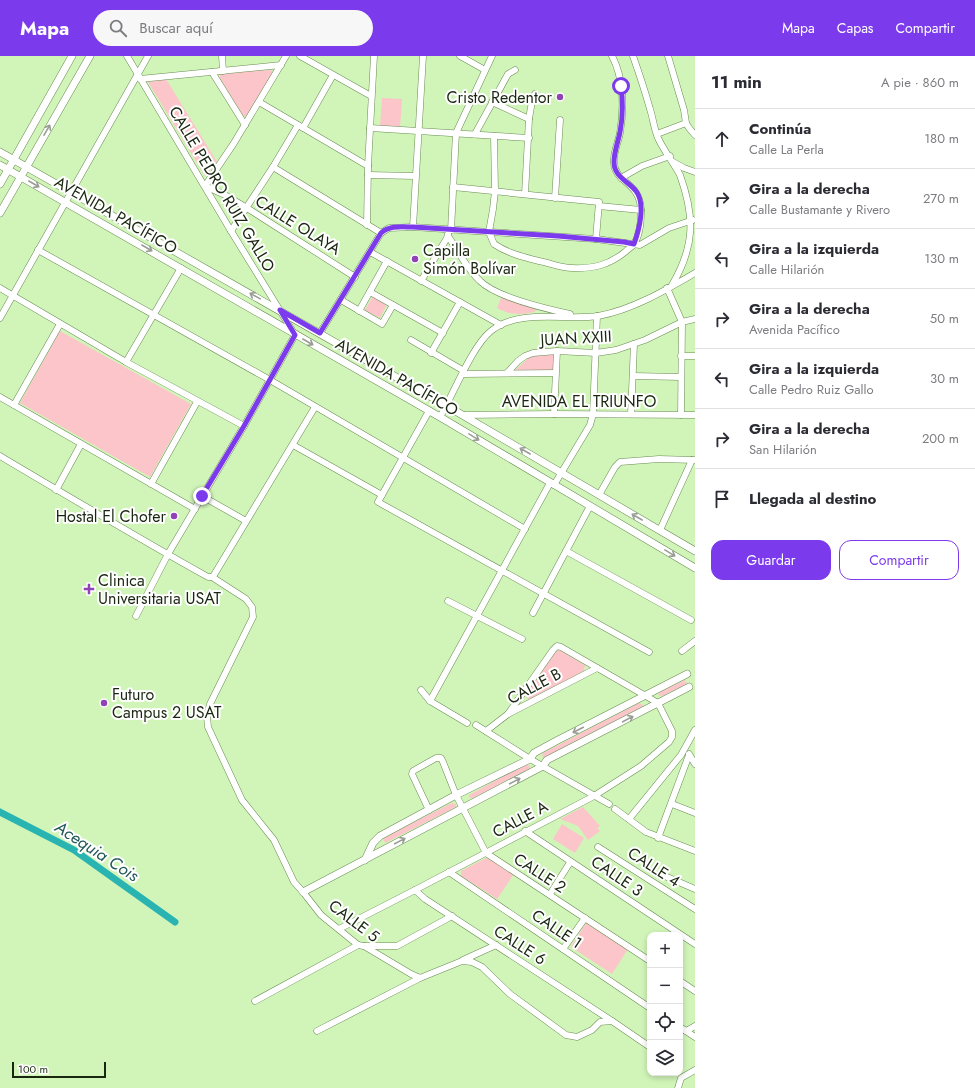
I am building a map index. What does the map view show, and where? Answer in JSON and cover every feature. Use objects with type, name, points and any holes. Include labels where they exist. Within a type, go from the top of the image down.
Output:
[{"type":"street","points":[[0,184],[72,56]]},
{"type":"street","points":[[0,212],[90,56]]},
{"type":"street","name":"CALLE PEDRO RUIZ GALLO","points":[[127,56],[231,232],[295,335]]},
{"type":"street","points":[[0,318],[70,192],[139,77],[148,56]]},
{"type":"street","points":[[222,56],[223,71]]},
{"type":"street","points":[[205,186],[245,125],[286,56]]},
{"type":"street","points":[[300,56],[371,96]]},
{"type":"street","points":[[367,225],[368,166],[374,56]]},
{"type":"street","points":[[413,227],[422,56]]},
{"type":"street","points":[[460,56],[485,70]]},
{"type":"street","points":[[421,281],[449,232],[456,133],[492,56]]},
{"type":"street","points":[[494,136],[495,191],[494,209],[489,232],[494,244],[500,249],[571,268],[597,267],[608,263],[634,244],[639,232],[641,210],[636,192],[617,173],[614,162],[622,120],[622,96],[615,63],[612,56]]},
{"type":"street","points":[[633,56],[657,134],[680,176],[693,212],[694,234],[691,249],[686,262],[670,287]]},
{"type":"street","points":[[668,56],[686,123],[694,134]]},
{"type":"street","points":[[139,77],[281,65]]},
{"type":"street","points":[[475,134],[508,74],[515,70]]},
{"type":"street","points":[[212,72],[245,125]]},
{"type":"street","points":[[231,232],[333,75]]},
{"type":"street","points":[[525,194],[529,138],[528,119],[535,94]]},
{"type":"street","points":[[259,102],[368,166]]},
{"type":"street","points":[[492,102],[528,119]]},
{"type":"street","points":[[556,198],[560,120]]},
{"type":"street","points":[[657,134],[686,123]]},
{"type":"street","points":[[370,128],[529,138]]},
{"type":"street","name":"AVENIDA PACÍFICO","points":[[0,152],[463,415],[695,551]]},
{"type":"street","points":[[621,178],[642,166],[671,159],[684,168],[695,172]]},
{"type":"street","name":"AVENIDA PACÍFICO","points":[[0,165],[440,417],[552,484],[694,565]]},
{"type":"street","points":[[273,167],[381,233]]},
{"type":"street","points":[[368,175],[415,176]]},
{"type":"street","name":"CALLE OLAYA","points":[[205,186],[225,195],[247,208],[355,277]]},
{"type":"street","points":[[453,187],[525,194],[641,210]]},
{"type":"street","points":[[596,239],[599,204]]},
{"type":"street","points":[[320,333],[381,233],[389,228],[413,227],[449,232],[489,232],[596,239],[640,245],[669,228],[693,220]]},
{"type":"street","points":[[449,232],[472,273],[486,287],[552,310],[582,316]]},
{"type":"street","points":[[38,250],[153,316],[270,380],[525,530]]},
{"type":"street","points":[[370,252],[501,325]]},
{"type":"street","points":[[359,311],[386,261]]},
{"type":"street","points":[[126,362],[181,268]]},
{"type":"street","points":[[440,417],[482,340],[490,331],[501,325],[530,318],[548,316],[597,316],[621,310],[670,287],[695,273]]},
{"type":"street","points":[[670,287],[682,322],[681,415]]},
{"type":"street","points":[[0,288],[126,362],[197,402],[244,426]]},
{"type":"street","points":[[370,292],[443,333]]},
{"type":"street","points":[[341,300],[382,324],[393,305]]},
{"type":"street","points":[[431,353],[460,302]]},
{"type":"street","points":[[430,701],[525,530],[552,484],[562,473],[590,425],[593,414],[597,316]]},
{"type":"street","name":"JUAN XXIII","points":[[507,373],[518,361],[533,353],[557,351],[596,353],[616,350],[634,344],[682,322],[694,320]]},
{"type":"street","points":[[14,405],[60,324]]},
{"type":"street","points":[[136,616],[168,554],[244,426],[295,335]]},
{"type":"street","points":[[411,340],[463,373],[556,373]]},
{"type":"street","points":[[631,414],[634,344]]},
{"type":"street","points":[[554,414],[557,351]]},
{"type":"street","points":[[681,356],[695,356]]},
{"type":"street","points":[[633,376],[681,377]]},
{"type":"street","points":[[0,397],[195,509]]},
{"type":"street","points":[[151,484],[197,402]]},
{"type":"street","points":[[212,578],[315,407]]},
{"type":"street","points":[[429,411],[378,502],[649,652]]},
{"type":"street","name":"AVENIDA EL TRIUNFO","points":[[463,415],[695,415]]},
{"type":"street","points":[[56,490],[81,444]]},
{"type":"street","points":[[292,445],[382,495]]},
{"type":"street","name":"CALLE 5","points":[[0,456],[56,490],[212,578],[246,599],[252,607],[253,617],[210,704],[207,716],[208,727],[242,800],[274,840],[294,882],[321,915],[361,946],[420,978]]},
{"type":"street","points":[[600,495],[615,467],[620,462],[659,459],[694,460],[660,530]]},
{"type":"street","points":[[202,496],[246,521]]},
{"type":"street","points":[[533,613],[590,506]]},
{"type":"street","points":[[566,551],[690,620]]},
{"type":"street","points":[[448,602],[522,639]]},
{"type":"street","points":[[682,651],[695,641]]},
{"type":"street","points":[[508,714],[557,646],[658,703]]},
{"type":"street","name":"CALLE B","points":[[486,731],[508,714],[597,668]]},
{"type":"street","points":[[365,860],[373,843],[380,836],[456,795],[530,759],[534,753],[558,740],[687,674]]},
{"type":"street","points":[[303,892],[543,766],[547,760],[689,687]]},
{"type":"street","points":[[421,690],[430,701],[467,723]]},
{"type":"street","name":"CALLE A","points":[[339,929],[594,796],[641,766],[669,742],[672,737],[672,731],[658,703]]},
{"type":"street","points":[[476,725],[530,759],[609,804]]},
{"type":"street","points":[[629,819],[686,748],[695,731]]},
{"type":"street","points":[[686,748],[695,764]]},
{"type":"street","points":[[658,838],[672,804],[689,755]]},
{"type":"street","name":"CALLE 2","points":[[429,810],[412,774],[413,771],[436,758],[441,758],[444,762],[462,808],[486,853],[647,959]]},
{"type":"street","points":[[672,804],[695,813]]},
{"type":"street","points":[[615,809],[646,832],[658,838],[695,851]]},
{"type":"street","name":"CALLE 3","points":[[525,831],[695,944]]},
{"type":"street","name":"CALLE 4","points":[[598,847],[695,909]]},
{"type":"street","points":[[552,891],[569,864]]},
{"type":"street","name":"CALLE 1","points":[[449,872],[647,1006]]},
{"type":"street","points":[[667,877],[695,889]]},
{"type":"street","name":"CALLE 6","points":[[416,890],[425,899],[612,1021]]},
{"type":"street","points":[[255,1001],[361,946],[396,946],[452,916]]},
{"type":"street","points":[[563,949],[585,918]]},
{"type":"street","points":[[317,1031],[420,978],[496,945]]},
{"type":"street","points":[[462,961],[472,962],[482,966],[510,994],[566,1035],[577,1037],[592,1030],[600,1022],[612,1021],[647,1045]]},
{"type":"street","points":[[683,983],[695,991]]},
{"type":"street","points":[[686,1031],[695,1026]]},
{"type":"street","points":[[683,1029],[695,1037]]},
{"type":"street","points":[[678,1088],[681,1078],[695,1070]]},
{"type":"shaded area","points":[[272,71],[273,75],[248,116],[243,116],[220,78],[220,74]]},
{"type":"shaded area","points":[[166,79],[217,162],[205,176],[148,82]]},
{"type":"shaded area","points":[[382,98],[402,99],[400,128],[380,126]]},
{"type":"shaded area","points":[[373,296],[387,304],[380,318],[365,310]]},
{"type":"shaded area","points":[[502,296],[537,309],[534,312],[524,314],[506,312],[497,308]]},
{"type":"shaded area","points":[[60,331],[191,404],[150,477],[20,403]]},
{"type":"shaded area","points":[[555,354],[554,371],[514,371],[531,356]]},
{"type":"shaded area","points":[[559,650],[585,665],[584,671],[531,699],[528,699],[526,696],[527,694],[553,655]]},
{"type":"shaded area","points":[[685,680],[687,684],[662,696],[658,695],[660,692]]},
{"type":"shaded area","points":[[639,703],[643,705],[642,707],[544,758],[542,756],[543,753]]},
{"type":"shaded area","points":[[527,764],[530,766],[529,769],[473,798],[470,798],[469,795]]},
{"type":"shaded area","points":[[452,803],[456,804],[456,807],[385,843],[383,838]]},
{"type":"shaded area","points":[[583,807],[600,826],[597,828],[600,831],[588,840],[578,826],[560,819]]},
{"type":"shaded area","points":[[562,824],[584,838],[575,853],[553,839]]},
{"type":"shaded area","points":[[486,858],[514,874],[497,899],[461,876],[461,871]]},
{"type":"shaded area","points":[[586,923],[628,949],[612,974],[571,947]]},
{"type":"waterway","name":"Acequia Cois","points":[[0,812],[74,850],[175,922]]},
{"type":"place","name":"Cristo Redentor","points":[[560,97]]},
{"type":"place","name":"Capilla Simón Bolívar","points":[[415,259]]},
{"type":"place","name":"Hostal El Chofer","points":[[174,516]]},
{"type":"place","name":"Clinica Universitaria USAT","points":[[89,589]]},
{"type":"place","name":"Futuro Campus 2 USAT","points":[[104,703]]},
{"type":"route","points":[[202,496],[244,426],[295,335],[280,310],[320,333],[381,233],[385,230],[394,227],[413,227],[558,236],[634,244],[639,232],[641,210],[640,204],[636,192],[617,173],[614,162],[622,120],[623,108],[621,86]]}]
